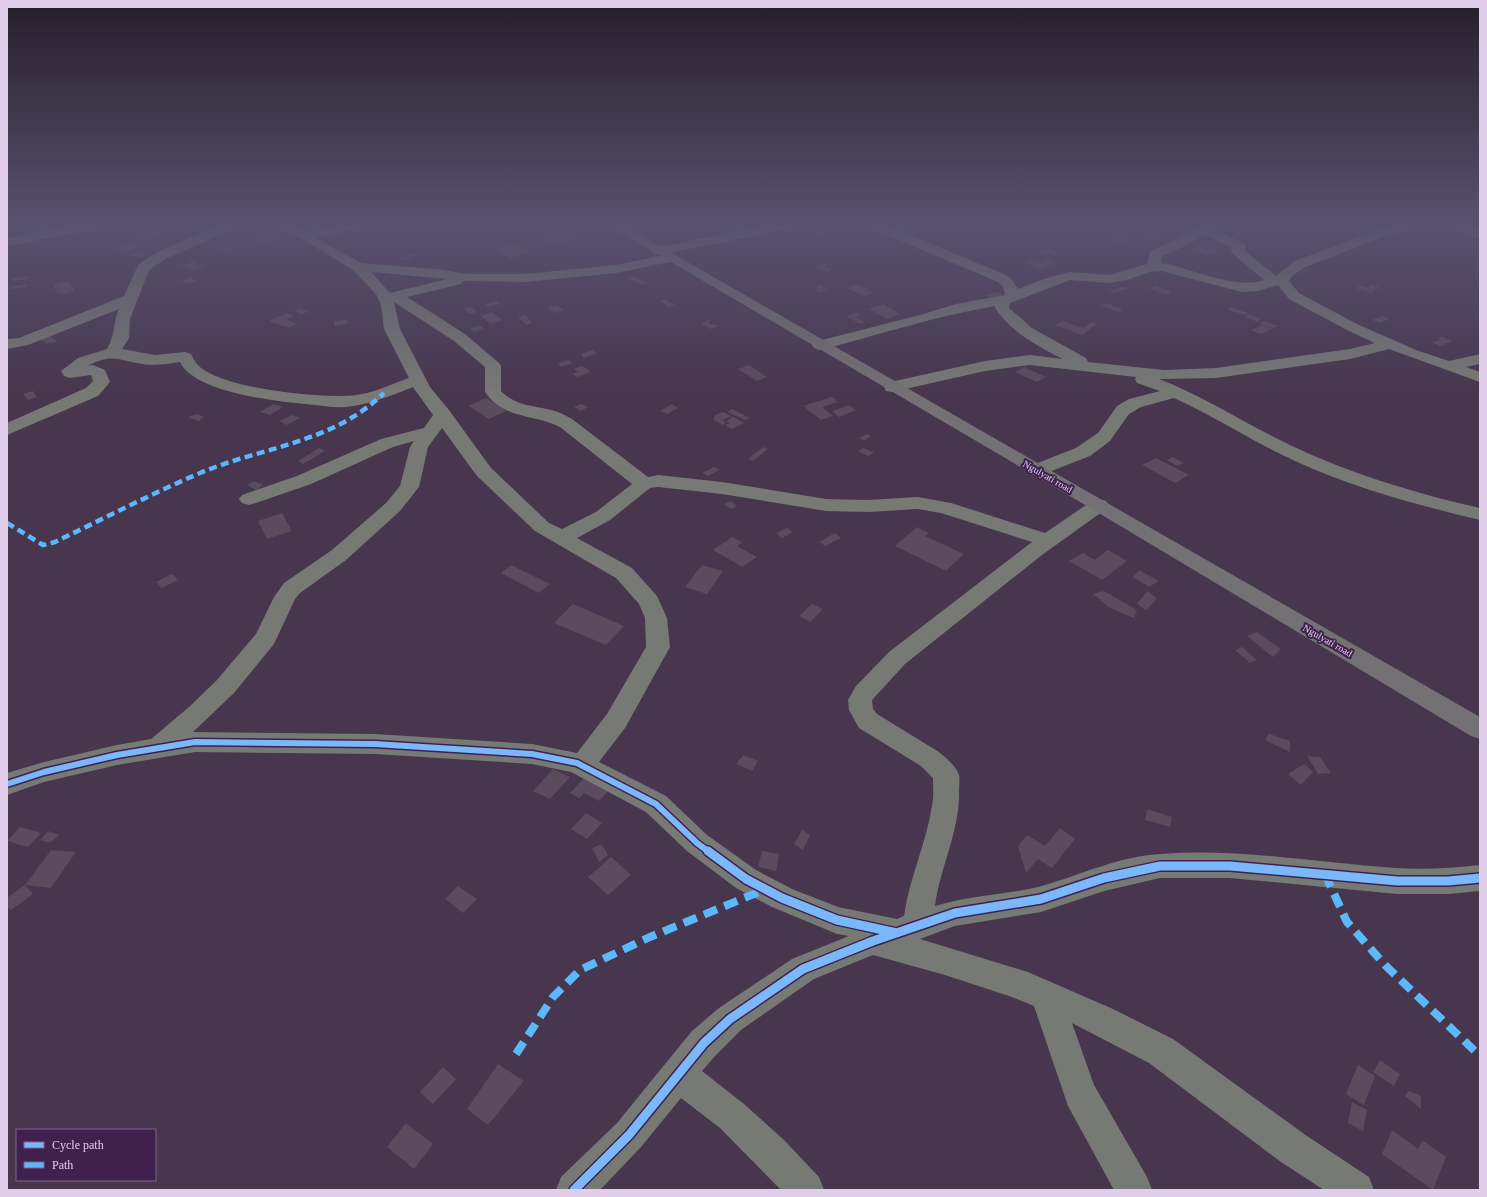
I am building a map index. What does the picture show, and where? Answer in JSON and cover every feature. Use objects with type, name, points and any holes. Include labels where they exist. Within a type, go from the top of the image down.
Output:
[{"type":"main road","name":"Ngulyati road","points":[[711,281],[892,387],[1099,505],[1480,729]]},
{"type":"street","points":[[113,352],[121,338],[122,319],[137,281]]},
{"type":"street","points":[[371,281],[383,294],[472,348],[489,362],[493,366],[493,392],[502,402],[522,411],[552,416],[566,423],[644,484]]},
{"type":"street","points":[[390,297],[456,281]]},
{"type":"street","points":[[1006,281],[1009,283],[1012,290],[1002,308],[1012,319],[1045,343],[1093,367]]},
{"type":"street","points":[[820,345],[925,318],[956,308],[1007,299],[1053,281]]},
{"type":"street","points":[[1216,281],[1242,288],[1258,286],[1273,281]]},
{"type":"street","points":[[1282,281],[1284,286],[1294,296],[1352,327],[1410,353],[1480,377]]},
{"type":"street","points":[[390,297],[392,329],[418,380],[484,472],[542,527],[624,573],[649,601],[656,618],[658,647],[616,721],[582,765]]},
{"type":"street","points":[[7,344],[22,342],[129,299]]},
{"type":"street","points":[[892,387],[985,366],[1030,360],[1164,375],[1218,372],[1342,356],[1391,344]]},
{"type":"street","points":[[7,430],[92,392],[102,382],[99,378],[99,373],[93,370],[70,373],[69,371],[84,361],[113,352],[142,359],[155,360],[185,357],[190,367],[200,374],[224,385],[286,397],[344,402],[372,397],[418,380]]},
{"type":"street","points":[[1448,366],[1480,359]]},
{"type":"street","points":[[1113,369],[1179,393],[1301,457],[1345,475],[1404,494],[1480,514]]},
{"type":"street","points":[[1037,470],[1083,452],[1104,437],[1123,410],[1135,403],[1179,393],[1206,384],[1214,378],[1218,372]]},
{"type":"street","points":[[158,748],[198,714],[225,687],[266,638],[285,597],[292,588],[339,555],[393,507],[409,487],[419,447],[428,432],[443,414]]},
{"type":"street","points":[[249,499],[304,480],[387,443],[428,432]]},
{"type":"street","points":[[561,538],[584,528],[603,516],[644,484],[658,481],[722,488],[826,505],[868,506],[918,503],[944,508],[987,520],[1048,541]]},
{"type":"street","points":[[896,933],[922,894],[938,842],[946,805],[946,776],[930,759],[868,721],[860,710],[860,700],[865,692],[897,658],[1048,541],[1099,505]]},
{"type":"street","points":[[7,784],[44,772],[117,755],[195,742],[375,744],[532,754],[582,765],[656,804],[703,847],[746,879],[782,898],[837,920],[896,933],[945,960],[1018,983],[1102,1020],[1161,1051],[1294,1149],[1356,1190]]},
{"type":"street","points":[[574,1190],[629,1135],[704,1043],[730,1019],[803,969],[896,933],[955,913],[1041,899],[1104,878],[1160,866],[1230,866],[1397,880],[1448,881],[1480,878]]},
{"type":"street","points":[[1047,996],[1080,1094],[1134,1190]]},
{"type":"street","points":[[679,1073],[703,1095],[732,1116],[771,1153],[806,1190]]},
{"type":"building","points":[[69,281],[75,291],[63,294],[57,293],[53,285]]},
{"type":"building","points":[[182,281],[197,281],[197,281],[188,284]]},
{"type":"building","points":[[632,281],[643,281],[648,283],[641,285]]},
{"type":"building","points":[[27,284],[27,287],[9,289],[10,287]]},
{"type":"building","points":[[858,284],[874,293],[863,296],[847,288]]},
{"type":"building","points":[[820,285],[827,290],[818,292],[815,290],[818,289],[815,287]]},
{"type":"building","points":[[1371,285],[1379,287],[1372,293],[1357,289],[1359,286],[1368,288]]},
{"type":"building","points":[[1123,286],[1128,288],[1114,293],[1109,291]]},
{"type":"building","points":[[1156,286],[1172,292],[1167,295],[1150,289]]},
{"type":"building","points":[[998,292],[1003,295],[990,298],[985,295]]},
{"type":"building","points":[[665,299],[675,305],[669,307],[660,301]]},
{"type":"building","points":[[497,301],[500,304],[487,307],[484,305]]},
{"type":"building","points":[[1107,303],[1123,310],[1118,312],[1101,305]]},
{"type":"building","points":[[883,304],[900,314],[887,319],[869,309]]},
{"type":"building","points":[[556,305],[564,310],[555,313],[547,308]]},
{"type":"building","points":[[471,307],[477,312],[470,314],[463,309]]},
{"type":"building","points":[[1229,307],[1248,313],[1244,315],[1229,310]]},
{"type":"building","points":[[301,308],[308,312],[301,314],[294,311]]},
{"type":"building","points":[[492,312],[502,320],[491,324],[481,316]]},
{"type":"building","points":[[857,312],[861,315],[856,317],[865,322],[860,324],[846,316]]},
{"type":"building","points":[[287,313],[294,316],[286,319],[297,324],[288,328],[269,321]]},
{"type":"building","points":[[1248,314],[1261,319],[1258,322],[1245,317]]},
{"type":"building","points":[[525,315],[532,323],[526,325],[518,317]]},
{"type":"building","points":[[1382,316],[1389,319],[1380,323],[1372,320]]},
{"type":"building","points":[[347,319],[348,324],[335,326],[334,321]]},
{"type":"building","points":[[709,320],[711,321],[707,323],[719,326],[711,329],[700,324]]},
{"type":"building","points":[[1062,321],[1083,328],[1092,322],[1097,324],[1082,335],[1055,325]]},
{"type":"building","points":[[1264,321],[1278,326],[1261,334],[1251,330],[1263,325],[1259,323]]},
{"type":"building","points":[[479,325],[484,328],[475,332],[469,329]]},
{"type":"building","points":[[48,335],[57,341],[47,344],[39,339]]},
{"type":"building","points":[[1442,336],[1452,341],[1440,346],[1432,342],[1441,340],[1436,338]]},
{"type":"building","points":[[592,350],[597,353],[584,358],[581,354]]},
{"type":"building","points":[[569,360],[573,363],[561,367],[558,363]]},
{"type":"building","points":[[749,365],[767,377],[757,381],[738,369]]},
{"type":"building","points":[[582,366],[591,372],[577,377],[572,374],[578,372],[574,369]]},
{"type":"building","points":[[1024,367],[1046,377],[1037,382],[1015,372]]},
{"type":"building","points":[[33,391],[37,397],[28,400],[23,394]]},
{"type":"building","points":[[832,397],[838,402],[822,407],[833,416],[821,420],[803,406]]},
{"type":"building","points":[[486,398],[506,411],[489,419],[469,406]]},
{"type":"building","points":[[273,404],[283,407],[270,415],[260,412]]},
{"type":"building","points":[[581,404],[588,407],[581,411],[574,407]]},
{"type":"building","points":[[672,404],[678,408],[667,414],[660,411]]},
{"type":"building","points":[[849,405],[856,410],[839,417],[832,411]]},
{"type":"building","points":[[732,409],[750,418],[745,420],[727,412]]},
{"type":"building","points":[[723,412],[731,416],[723,420],[726,423],[722,425],[713,419],[715,415]]},
{"type":"building","points":[[197,414],[205,417],[199,421],[188,417]]},
{"type":"building","points":[[292,415],[300,418],[287,425],[279,421]]},
{"type":"building","points":[[733,417],[744,423],[732,429],[725,425],[730,423],[726,421]]},
{"type":"building","points":[[866,434],[871,436],[864,441],[859,438]]},
{"type":"building","points":[[763,447],[768,449],[753,461],[748,459]]},
{"type":"building","points":[[319,448],[325,451],[303,464],[298,461]]},
{"type":"building","points":[[863,448],[874,452],[869,456],[858,452]]},
{"type":"building","points":[[1173,457],[1184,463],[1177,466],[1167,460]]},
{"type":"building","points":[[1156,458],[1189,475],[1175,483],[1142,465]]},
{"type":"building","points":[[714,467],[719,470],[708,476],[702,473]]},
{"type":"building","points":[[254,481],[263,485],[256,490],[247,485]]},
{"type":"building","points":[[731,501],[737,506],[731,509],[724,504]]},
{"type":"building","points":[[282,513],[292,531],[267,539],[258,521]]},
{"type":"building","points":[[917,527],[929,533],[925,536],[964,554],[946,571],[895,546]]},
{"type":"building","points":[[787,528],[793,532],[782,538],[776,533]]},
{"type":"building","points":[[835,533],[841,538],[825,546],[819,542]]},
{"type":"building","points":[[732,537],[742,542],[737,546],[757,557],[742,567],[713,550]]},
{"type":"building","points":[[1108,550],[1127,561],[1102,580],[1069,561],[1083,553],[1095,560]]},
{"type":"building","points":[[511,565],[550,584],[539,593],[501,573]]},
{"type":"building","points":[[702,565],[723,571],[707,594],[685,587]]},
{"type":"building","points":[[1139,570],[1159,581],[1149,587],[1133,577]]},
{"type":"building","points":[[172,574],[178,580],[162,588],[156,582]]},
{"type":"building","points":[[1104,591],[1137,610],[1134,618],[1110,608],[1093,594]]},
{"type":"building","points":[[1147,591],[1157,598],[1146,610],[1137,604]]},
{"type":"building","points":[[573,604],[624,626],[606,645],[554,623]]},
{"type":"building","points":[[812,604],[823,609],[810,622],[799,616]]},
{"type":"building","points":[[1257,632],[1281,649],[1273,657],[1247,636]]},
{"type":"building","points":[[1242,647],[1257,660],[1250,663],[1235,650]]},
{"type":"building","points":[[1269,734],[1290,741],[1290,752],[1265,740]]},
{"type":"building","points":[[743,755],[758,761],[752,771],[736,764]]},
{"type":"building","points":[[1307,756],[1320,757],[1331,773],[1318,774]]},
{"type":"building","points":[[1304,764],[1313,772],[1301,785],[1288,774]]},
{"type":"building","points":[[553,769],[570,777],[550,799],[533,791]]},
{"type":"building","points":[[584,778],[608,791],[599,801],[584,793],[579,798],[570,793]]},
{"type":"building","points":[[1147,809],[1172,817],[1170,827],[1145,820]]},
{"type":"building","points":[[586,813],[602,823],[587,839],[571,829]]},
{"type":"building","points":[[20,827],[41,833],[28,847],[7,841]]},
{"type":"building","points":[[1060,828],[1075,839],[1052,868],[1038,859],[1026,873],[1018,846],[1027,835],[1045,846]]},
{"type":"building","points":[[802,830],[810,835],[803,850],[794,844]]},
{"type":"building","points":[[48,831],[59,835],[50,843],[40,840]]},
{"type":"building","points":[[602,844],[608,855],[599,862],[592,848]]},
{"type":"building","points":[[51,850],[76,852],[51,888],[25,885]]},
{"type":"building","points":[[762,851],[779,854],[776,871],[758,867]]},
{"type":"building","points":[[611,857],[631,875],[608,895],[588,877]]},
{"type":"building","points":[[25,885],[33,894],[11,910],[7,907],[7,898]]},
{"type":"building","points":[[458,886],[477,899],[463,913],[445,899]]},
{"type":"building","points":[[1380,1060],[1400,1074],[1394,1086],[1373,1072]]},
{"type":"building","points":[[498,1064],[524,1081],[488,1125],[467,1109]]},
{"type":"building","points":[[1358,1065],[1375,1076],[1364,1105],[1346,1094]]},
{"type":"building","points":[[443,1067],[456,1079],[433,1104],[420,1092]]},
{"type":"building","points":[[1409,1091],[1421,1096],[1421,1109],[1405,1096]]},
{"type":"building","points":[[1352,1102],[1367,1110],[1363,1131],[1348,1123]]},
{"type":"building","points":[[406,1123],[433,1144],[414,1169],[387,1147]]},
{"type":"building","points":[[1392,1130],[1418,1149],[1422,1140],[1446,1157],[1433,1190],[1382,1154]]},
{"type":"marked path","points":[[7,523],[43,545],[55,542],[201,473],[329,431],[358,415],[384,393]]},
{"type":"marked path","points":[[1325,874],[1347,922],[1385,965],[1480,1056]]},
{"type":"marked path","points":[[516,1054],[553,997],[580,970],[650,937],[766,889]]},
{"type":"cycle path","points":[[7,784],[44,772],[117,755],[195,742],[375,744],[532,754],[577,763],[656,804],[697,843],[746,879],[782,898],[837,920],[897,933]]},
{"type":"cycle path","points":[[574,1190],[629,1135],[704,1043],[730,1019],[803,969],[873,941],[955,913],[1041,899],[1104,878],[1160,866],[1230,866],[1397,881],[1448,881],[1480,878]]}]
